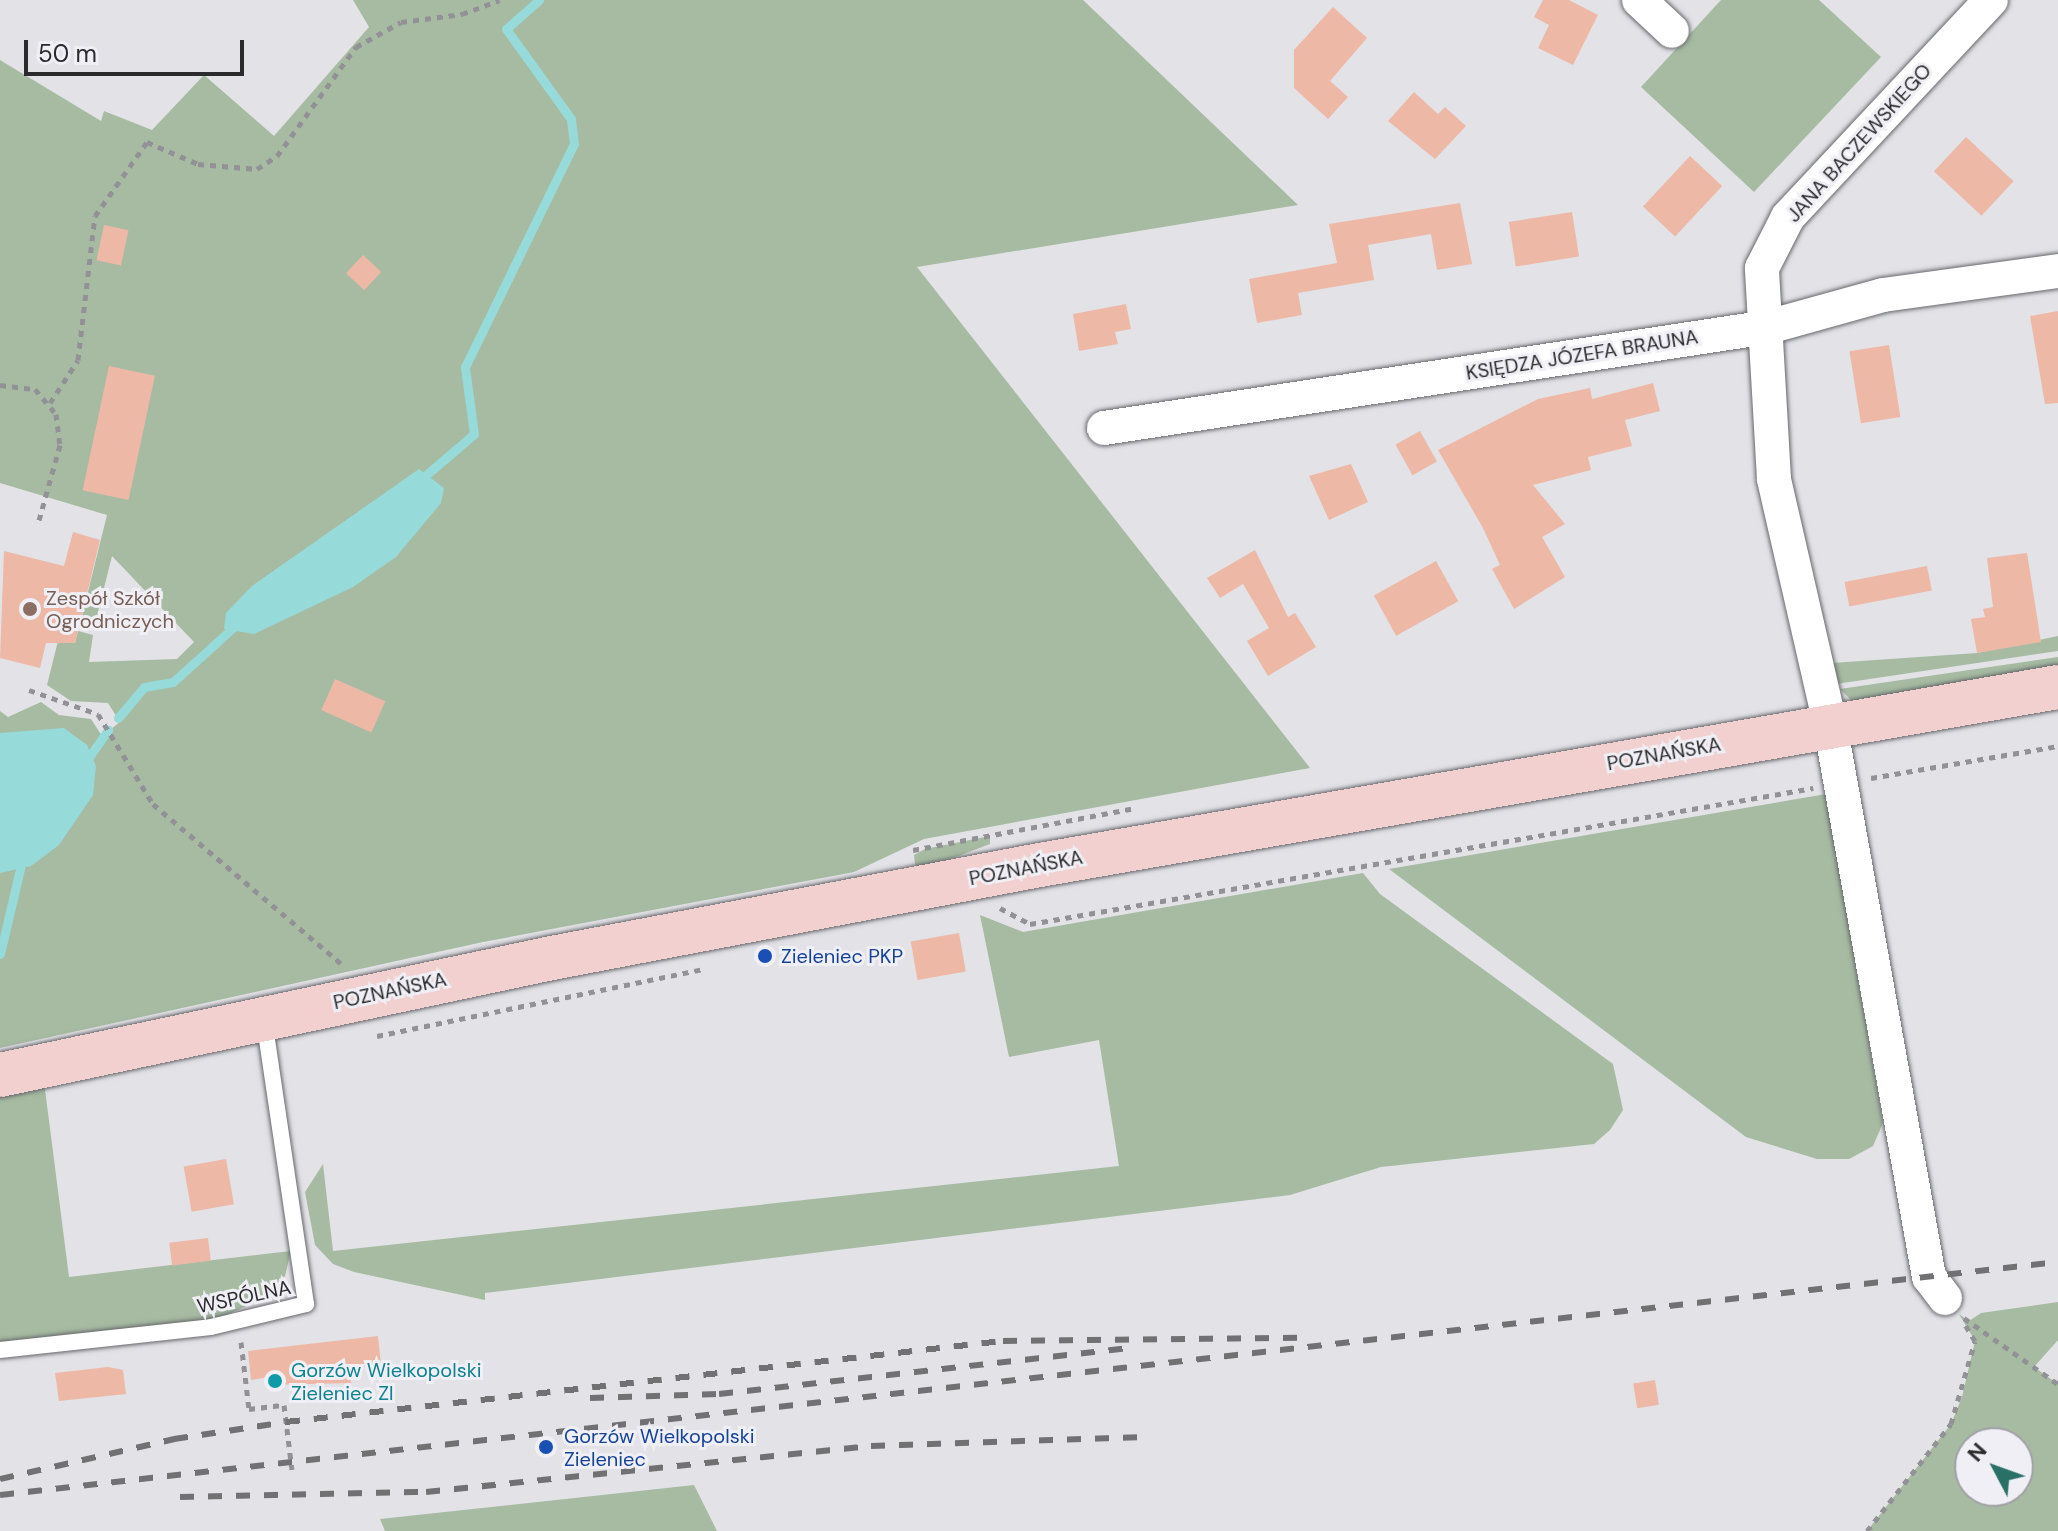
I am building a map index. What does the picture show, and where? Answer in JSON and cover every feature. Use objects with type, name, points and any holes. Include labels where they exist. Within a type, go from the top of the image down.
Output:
[{"type":"main road","name":"POZNAŃSKA","points":[[0,1075],[264,1019],[1056,862],[1830,724],[2058,687]]},
{"type":"street","points":[[1639,0],[1672,31]]},
{"type":"street","name":"JANA BACZEWSKIEGO","points":[[1937,1287],[1830,724],[1774,479],[1768,327],[1762,268],[1788,217],[1988,1]]},
{"type":"street","name":"KSIĘDZA JÓZEFA BRAUNA","points":[[1104,428],[1768,327],[1883,295],[2058,271]]},
{"type":"lane","name":"WSPÓLNA","points":[[0,1350],[239,1321],[306,1304],[264,1019]]},
{"type":"path","points":[[50,403],[78,360],[95,216],[147,142],[198,164],[257,169],[277,156],[356,47],[401,22],[462,14],[500,0]]},
{"type":"path","points":[[0,385],[35,389],[50,403],[60,445],[39,520]]},
{"type":"path","points":[[29,690],[98,714],[153,804],[316,937],[350,976]]},
{"type":"path","points":[[987,902],[1030,924],[2058,746]]},
{"type":"path","points":[[1867,1531],[1951,1424],[1962,1397],[1975,1341],[1957,1312],[2058,1384]]},
{"type":"path","points":[[239,1321],[249,1409],[284,1405],[292,1470]]},
{"type":"green space","points":[[353,0],[1083,0],[1298,205],[917,267],[1310,768],[924,839],[854,872],[483,942],[0,1048],[0,711],[8,717],[41,702],[59,715],[91,719],[102,736],[120,722],[108,703],[71,701],[47,685],[58,641],[75,643],[78,631],[93,635],[89,662],[177,659],[194,642],[112,556],[95,624],[81,620],[107,515],[0,483],[0,60],[101,121],[104,111],[152,130],[204,75],[274,136],[369,27]]},
{"type":"green space","points":[[1721,0],[1819,0],[1881,57],[1754,192],[1641,87]]},
{"type":"green space","points":[[2058,636],[2058,651],[1836,684],[1832,663],[1977,653]]},
{"type":"green space","points":[[2058,657],[2058,671],[1867,702],[1851,700],[1840,689]]},
{"type":"green space","points":[[1826,794],[1883,1123],[1873,1146],[1849,1159],[1817,1159],[1746,1137],[1389,869]]},
{"type":"green space","points":[[990,836],[990,844],[916,872],[914,855],[925,849]]},
{"type":"green space","points":[[1363,873],[1380,894],[1613,1064],[1623,1110],[1610,1130],[1594,1144],[1381,1167],[1290,1195],[485,1293],[485,1300],[354,1272],[333,1264],[315,1245],[305,1192],[323,1164],[333,1251],[1119,1166],[1099,1040],[1009,1057],[980,915],[1023,932]]},
{"type":"green space","points":[[42,1066],[69,1277],[291,1251],[285,1276],[256,1302],[219,1318],[0,1350],[0,1075]]},
{"type":"green space","points":[[2058,1302],[2058,1340],[2034,1367],[2058,1384],[2058,1531],[1867,1531],[1951,1424],[1962,1397],[1975,1341],[1959,1314],[1969,1321],[1981,1313]]},
{"type":"green space","points":[[694,1485],[717,1531],[385,1531],[380,1519]]},
{"type":"water","points":[[419,469],[444,488],[441,503],[396,557],[353,587],[254,634],[224,629],[226,613],[252,586]]},
{"type":"water","points":[[64,728],[87,745],[96,766],[93,795],[59,845],[31,866],[0,873],[0,733]]},
{"type":"building","points":[[1543,0],[1569,0],[1598,15],[1573,65],[1538,48],[1549,25],[1534,17]]},
{"type":"building","points":[[1333,7],[1367,38],[1330,81],[1348,97],[1328,119],[1294,88],[1294,50]]},
{"type":"building","points":[[1414,92],[1438,114],[1445,107],[1466,126],[1435,159],[1388,121]]},
{"type":"building","points":[[1966,137],[2014,181],[1981,216],[1934,171]]},
{"type":"building","points":[[1690,156],[1722,186],[1675,236],[1643,206]]},
{"type":"building","points":[[1460,203],[1472,264],[1437,270],[1431,234],[1368,245],[1374,280],[1298,293],[1302,315],[1257,323],[1249,279],[1337,263],[1329,224]]},
{"type":"building","points":[[1572,212],[1579,256],[1516,266],[1509,222]]},
{"type":"building","points":[[104,225],[128,230],[121,265],[97,260]]},
{"type":"building","points":[[363,255],[381,272],[364,290],[346,273]]},
{"type":"building","points":[[1126,304],[1131,329],[1115,332],[1118,344],[1079,351],[1073,314]]},
{"type":"building","points":[[2058,311],[2058,403],[2045,404],[2030,316]]},
{"type":"building","points":[[1889,345],[1900,417],[1861,423],[1849,351]]},
{"type":"building","points":[[109,366],[155,376],[129,500],[83,490]]},
{"type":"building","points":[[1653,383],[1660,411],[1625,420],[1632,446],[1588,457],[1591,470],[1533,485],[1565,524],[1542,537],[1565,577],[1514,609],[1492,569],[1500,565],[1483,528],[1438,450],[1538,399],[1590,388],[1592,399]]},
{"type":"building","points":[[1420,431],[1437,462],[1412,475],[1396,445]]},
{"type":"building","points":[[1351,464],[1368,502],[1329,520],[1309,476]]},
{"type":"building","name":"Zespół Szkół Ogrodniczych","points":[[73,532],[100,540],[75,643],[46,643],[40,668],[0,658],[4,551],[64,566]]},
{"type":"building","points":[[1255,550],[1288,617],[1295,613],[1316,647],[1268,676],[1247,641],[1269,628],[1243,584],[1220,598],[1207,578]]},
{"type":"building","points":[[2027,553],[2041,642],[1977,653],[1971,619],[1985,617],[1983,609],[1993,607],[1987,558]]},
{"type":"building","points":[[1436,561],[1458,601],[1396,636],[1374,595]]},
{"type":"building","points":[[1927,566],[1932,591],[1849,607],[1845,582]]},
{"type":"building","points":[[335,679],[385,701],[371,732],[321,710]]},
{"type":"building","points":[[959,933],[966,971],[918,980],[911,942]]},
{"type":"building","points":[[226,1159],[234,1204],[192,1212],[184,1166]]},
{"type":"building","points":[[208,1238],[211,1261],[172,1266],[169,1243]]},
{"type":"building","points":[[378,1336],[381,1365],[350,1368],[351,1383],[270,1385],[269,1377],[251,1380],[248,1351]]},
{"type":"building","points":[[108,1367],[123,1370],[126,1394],[59,1401],[55,1373]]},
{"type":"building","points":[[1655,1380],[1659,1405],[1637,1408],[1633,1383]]},
{"type":"waterway","points":[[419,481],[474,434],[465,367],[574,144],[571,119],[506,29],[539,0]]},
{"type":"waterway","points":[[118,718],[144,687],[173,682],[237,624]]},
{"type":"waterway","points":[[84,764],[108,730]]},
{"type":"waterway","points":[[0,954],[23,856]]},
{"type":"railway","points":[[0,1495],[2058,1262]]},
{"type":"railway","points":[[0,1479],[174,1439],[286,1422],[1003,1341],[1302,1338]]},
{"type":"railway","points":[[590,1398],[719,1394],[1131,1348]]},
{"type":"railway","points":[[180,1497],[426,1492],[871,1446],[1146,1437]]},
{"type":"place","name":"Zespół Szkół Ogrodniczych","points":[[30,609]]},
{"type":"place","name":"Zieleniec PKP","points":[[765,956]]},
{"type":"place","name":"Gorzów Wielkopolski Zieleniec Zl","points":[[275,1381]]},
{"type":"place","name":"Gorzów Wielkopolski Zieleniec","points":[[546,1447]]}]
